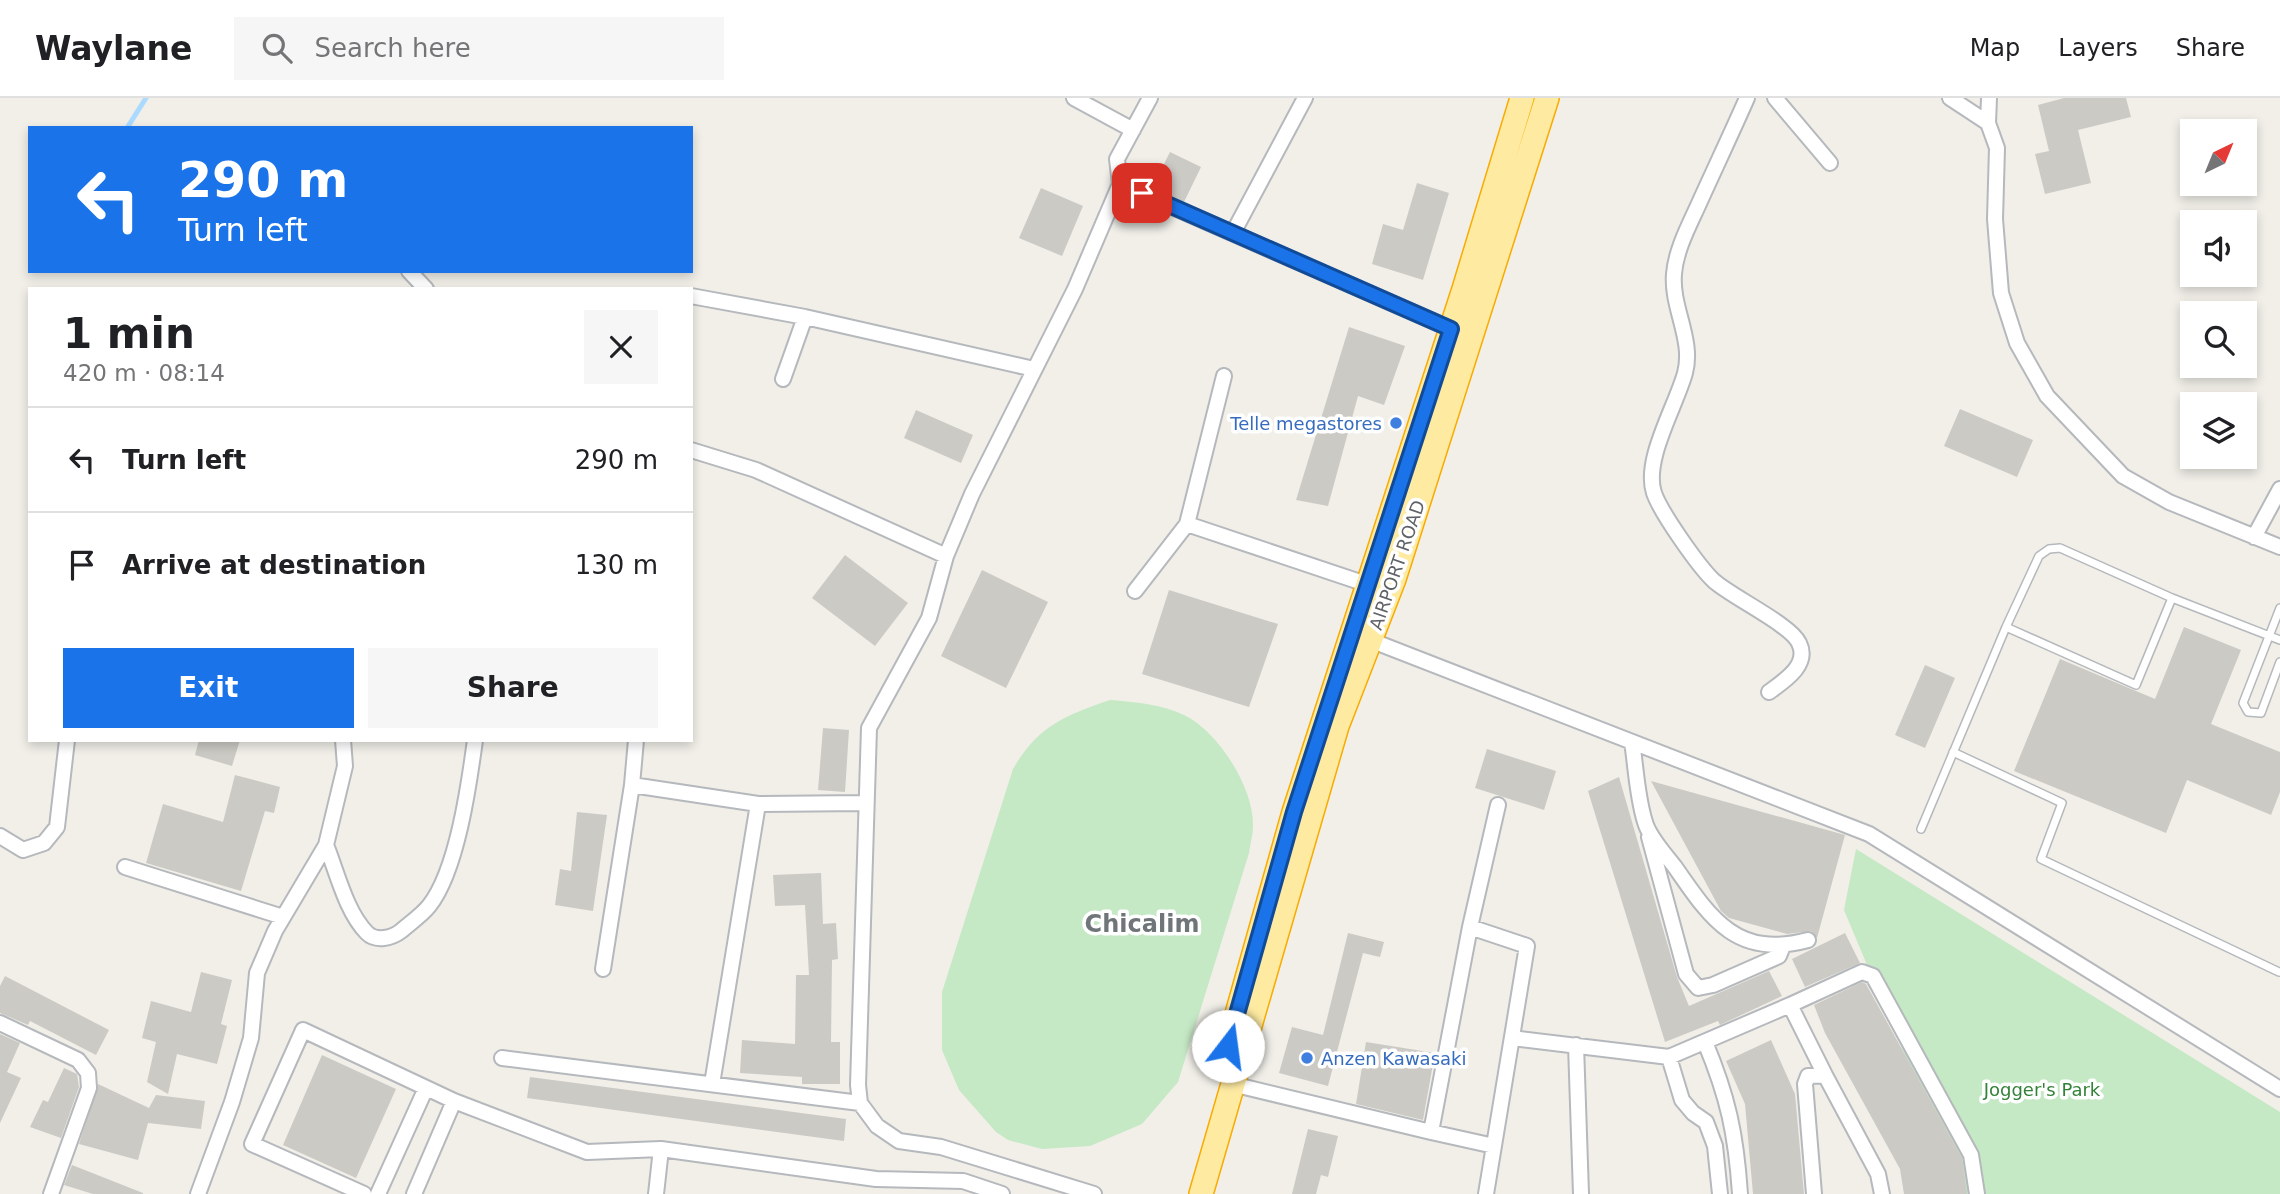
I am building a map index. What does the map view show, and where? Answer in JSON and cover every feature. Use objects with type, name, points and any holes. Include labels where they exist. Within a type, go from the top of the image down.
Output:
[{"type":"highway","name":"AIRPORT ROAD","points":[[1201,1194],[1337,726],[1370,640],[1379,588],[1451,329],[1521,98]]},
{"type":"highway","name":"AIRPORT ROAD","points":[[1189,1194],[1294,812],[1379,588],[1547,98]]},
{"type":"street","points":[[1074,98],[1133,130]]},
{"type":"street","points":[[1094,1194],[941,1147],[899,1141],[877,1125],[860,1103],[858,1085],[864,803],[869,728],[929,618],[946,556],[972,494],[1075,289],[1120,184],[1117,159],[1150,98]]},
{"type":"street","points":[[1233,233],[1305,98]]},
{"type":"street","points":[[1747,98],[1684,238],[1674,274],[1677,307],[1686,341],[1686,370],[1651,470],[1654,493],[1665,513],[1713,580],[1789,631],[1800,643],[1801,662],[1791,677],[1769,692]]},
{"type":"street","points":[[1775,98],[1830,163]]},
{"type":"street","points":[[1950,98],[1988,123]]},
{"type":"street","points":[[1990,98],[1988,123],[1997,149],[1996,219],[2001,293],[2017,343],[2047,396],[2123,476],[2169,502],[2280,547]]},
{"type":"street","points":[[1120,184],[1451,329]]},
{"type":"street","points":[[411,273],[424,287]]},
{"type":"street","points":[[693,296],[805,317],[1034,369]]},
{"type":"street","points":[[783,379],[805,317]]},
{"type":"street","points":[[1135,591],[1187,524],[1224,376]]},
{"type":"street","points":[[693,451],[756,470],[946,556]]},
{"type":"street","points":[[2254,537],[2280,489]]},
{"type":"street","points":[[1187,524],[1379,588]]},
{"type":"street","points":[[1370,640],[1870,834],[2280,1090]]},
{"type":"street","points":[[0,836],[23,850],[44,842],[57,827],[67,742]]},
{"type":"street","points":[[198,1194],[232,1102],[251,1038],[257,973],[283,918],[326,845],[345,766],[342,742]]},
{"type":"street","points":[[326,845],[356,918],[368,934],[377,938],[394,937],[429,906],[441,885],[465,809],[475,742]]},
{"type":"street","points":[[603,969],[632,785],[636,742]]},
{"type":"street","points":[[1632,742],[1645,825],[1686,974],[1698,988],[1713,985],[1779,956],[1783,946]]},
{"type":"street","points":[[632,785],[758,804],[864,803]]},
{"type":"street","points":[[712,1084],[758,804]]},
{"type":"street","points":[[1431,1132],[1470,927],[1498,805]]},
{"type":"street","points":[[1645,825],[1707,914],[1725,930],[1740,939],[1783,946],[1808,940]]},
{"type":"street","points":[[125,867],[283,918]]},
{"type":"street","points":[[1470,927],[1527,946],[1486,1194]]},
{"type":"street","points":[[1512,1038],[1670,1057],[1862,972],[1874,976],[1970,1155],[1977,1194]]},
{"type":"street","points":[[1790,1005],[1878,1174],[1882,1194]]},
{"type":"street","points":[[0,1023],[78,1060],[88,1073],[89,1088],[51,1194]]},
{"type":"street","points":[[365,1194],[252,1144],[303,1030],[454,1101],[587,1152],[661,1149],[876,1179],[963,1181],[994,1193]]},
{"type":"street","points":[[1705,1042],[1724,1088],[1736,1137],[1740,1194]]},
{"type":"street","points":[[1576,1045],[1581,1194]]},
{"type":"street","points":[[1670,1057],[1682,1100],[1693,1113],[1706,1122],[1720,1194]]},
{"type":"street","points":[[502,1058],[860,1103]]},
{"type":"street","points":[[1814,1194],[1805,1083],[1808,1076],[1825,1075]]},
{"type":"street","points":[[1232,1084],[1494,1146]]},
{"type":"street","points":[[378,1194],[426,1088]]},
{"type":"street","points":[[414,1194],[454,1101]]},
{"type":"street","points":[[656,1194],[661,1149]]},
{"type":"lane","points":[[1921,829],[2006,627],[2039,556],[2049,549],[2060,548],[2172,598],[2280,640]]},
{"type":"lane","points":[[2006,627],[2136,685],[2172,598]]},
{"type":"lane","points":[[2280,608],[2243,703],[2248,712],[2261,713],[2280,662]]},
{"type":"lane","points":[[1953,752],[2062,803],[2041,859],[2279,972]]},
{"type":"green space","points":[[1110,700],[1148,704],[1175,711],[1197,723],[1209,734],[1232,762],[1241,778],[1252,811],[1253,833],[1178,1082],[1142,1124],[1090,1146],[1042,1149],[1008,1140],[996,1132],[959,1090],[942,1050],[942,992],[1013,769],[1032,742],[1054,724],[1079,711]]},
{"type":"green space","name":"Jogger's Park","points":[[1856,849],[2280,1112],[2280,1194],[1963,1194],[1844,910]]},
{"type":"building","points":[[2064,98],[2126,98],[2131,117],[2078,130],[2091,183],[2045,194],[2035,154],[2049,151],[2038,105]]},
{"type":"building","points":[[1170,152],[1201,167],[1184,202],[1152,188]]},
{"type":"building","points":[[1417,183],[1449,193],[1423,280],[1372,264],[1383,224],[1403,230]]},
{"type":"building","points":[[1041,188],[1083,206],[1062,256],[1019,238]]},
{"type":"building","points":[[1349,327],[1405,346],[1384,405],[1358,396],[1328,506],[1296,500]]},
{"type":"building","points":[[1960,409],[2033,440],[2017,477],[1944,446]]},
{"type":"building","points":[[916,410],[973,435],[961,463],[904,438]]},
{"type":"building","points":[[845,555],[908,603],[875,646],[812,598]]},
{"type":"building","points":[[982,570],[1048,602],[1006,688],[941,656]]},
{"type":"building","points":[[1169,590],[1278,624],[1249,707],[1142,674]]},
{"type":"building","points":[[2184,627],[2241,650],[2211,724],[2280,752],[2280,792],[2271,815],[2187,780],[2166,833],[2014,771],[2060,659],[2155,699]]},
{"type":"building","points":[[1925,665],[1955,678],[1925,748],[1895,735]]},
{"type":"building","points":[[823,728],[849,730],[845,792],[818,790]]},
{"type":"building","points":[[198,742],[239,742],[232,766],[195,755]]},
{"type":"building","points":[[1487,749],[1556,771],[1544,810],[1475,788]]},
{"type":"building","points":[[235,775],[280,787],[274,813],[265,811],[241,891],[146,863],[163,804],[223,822]]},
{"type":"building","points":[[1619,777],[1677,977],[1689,1006],[1769,971],[1782,996],[1720,1025],[1718,1021],[1665,1042],[1588,791]]},
{"type":"building","points":[[1651,781],[1845,835],[1817,938],[1811,931],[1787,934],[1729,918],[1721,911]]},
{"type":"building","points":[[577,812],[607,815],[593,911],[555,905],[560,869],[571,871]]},
{"type":"building","points":[[821,873],[823,924],[836,923],[838,959],[832,960],[831,1042],[840,1042],[840,1084],[802,1084],[802,1077],[740,1073],[742,1040],[795,1044],[796,975],[809,975],[805,905],[775,906],[773,875]]},
{"type":"building","points":[[1348,933],[1384,942],[1380,957],[1363,953],[1328,1086],[1279,1073],[1292,1027],[1323,1035]]},
{"type":"building","points":[[1845,933],[1860,963],[1805,987],[1792,959]]},
{"type":"building","points":[[201,972],[232,980],[221,1024],[227,1026],[217,1064],[177,1054],[168,1094],[147,1082],[156,1042],[142,1038],[151,1001],[191,1012]]},
{"type":"building","points":[[5,976],[109,1030],[96,1055],[30,1021],[28,1025],[0,1013],[0,986]]},
{"type":"building","points":[[1862,982],[1866,984],[1962,1158],[1967,1194],[1904,1194],[1900,1169],[1825,1033],[1814,1005]]},
{"type":"building","points":[[0,1034],[20,1043],[7,1072],[21,1078],[0,1123]]},
{"type":"building","points":[[1771,1040],[1795,1094],[1804,1194],[1753,1194],[1745,1104],[1726,1061]]},
{"type":"building","points":[[1366,1042],[1435,1053],[1423,1120],[1356,1104]]},
{"type":"building","points":[[322,1055],[396,1089],[356,1178],[283,1145]]},
{"type":"building","points":[[64,1068],[77,1074],[79,1087],[61,1138],[30,1127],[43,1100],[48,1102]]},
{"type":"building","points":[[530,1077],[846,1119],[844,1141],[527,1098]]},
{"type":"building","points":[[98,1084],[149,1108],[156,1095],[205,1101],[201,1129],[148,1123],[138,1160],[79,1144]]},
{"type":"building","points":[[1308,1129],[1338,1136],[1328,1177],[1321,1175],[1316,1194],[1292,1194]]},
{"type":"building","points":[[72,1165],[143,1194],[93,1194],[64,1185]]},
{"type":"waterway","points":[[128,126],[146,98]]},
{"type":"place","name":"Telle megastores","points":[[1396,423]]},
{"type":"place","name":"Anzen Kawasaki","points":[[1307,1058]]},
{"type":"district","name":"Chicalim","points":[[1142,924]]},
{"type":"route","points":[[1142,193],[1451,329],[1294,812],[1228,1046]]}]
